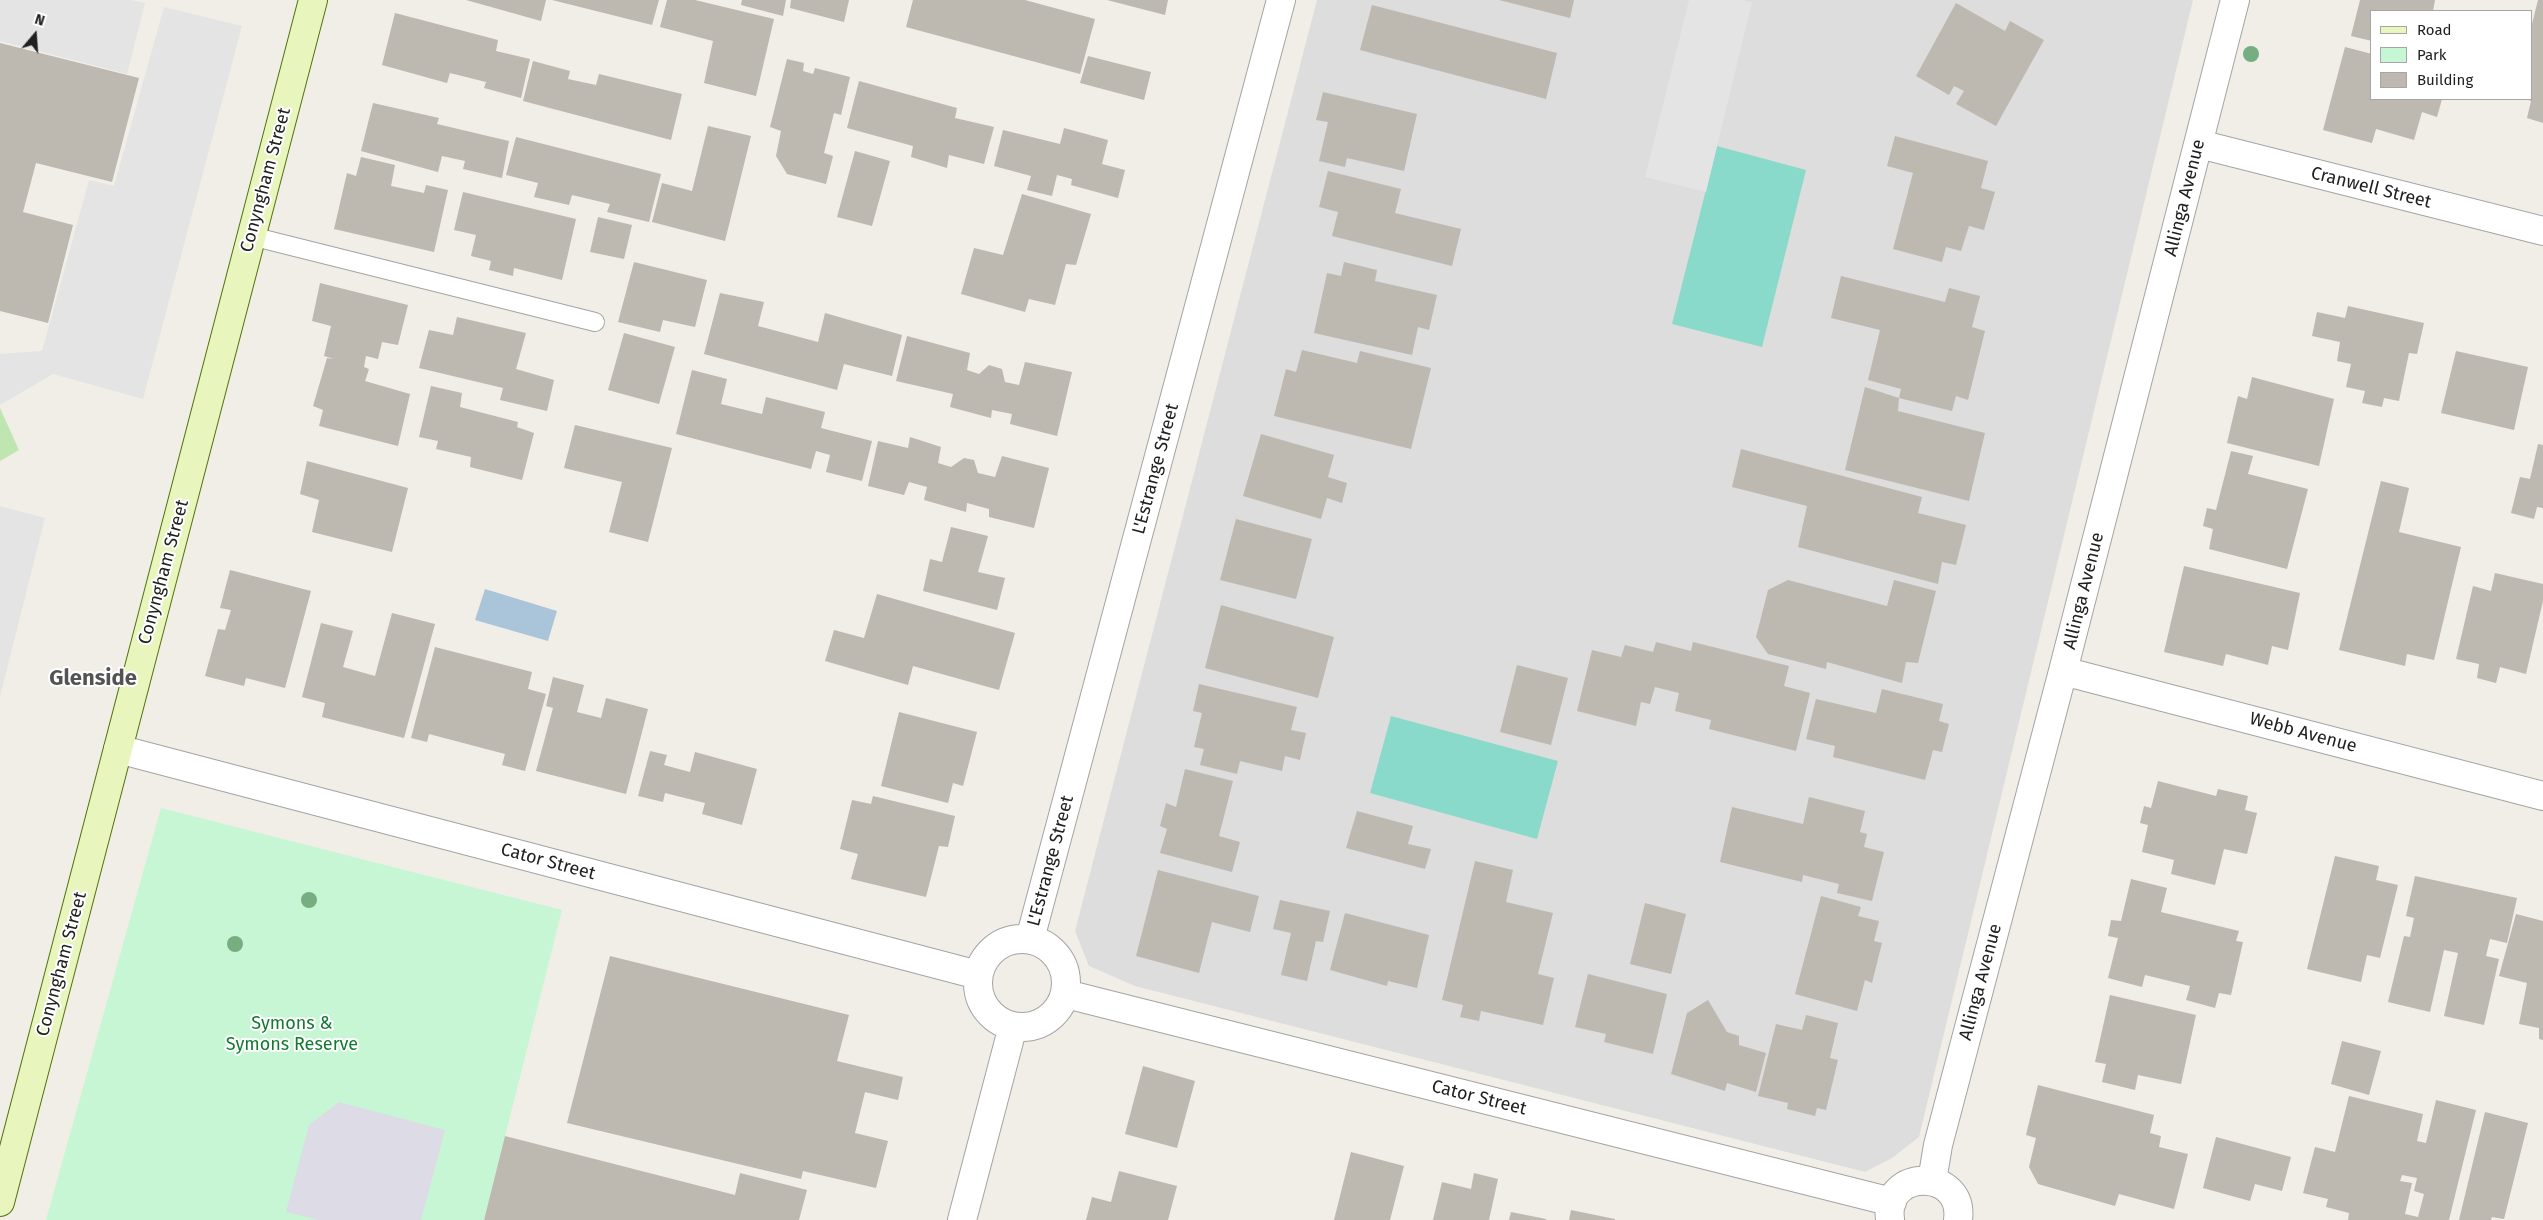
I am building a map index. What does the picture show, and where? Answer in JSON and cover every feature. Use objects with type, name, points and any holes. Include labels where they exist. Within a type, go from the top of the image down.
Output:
[{"type":"street","name":"Conyngham Street","points":[[0,1202],[313,0]]},
{"type":"street","name":"L'Estrange Street","points":[[1030,939],[1281,0]]},
{"type":"street","name":"Allinga Avenue","points":[[1932,1181],[1938,1145],[2063,671],[2235,0]]},
{"type":"street","name":"Cranwell Street","points":[[2199,144],[2543,231]]},
{"type":"street","name":"Webb Avenue","points":[[2063,671],[2543,796]]},
{"type":"street","name":"Cator Street","points":[[118,749],[978,975]]},
{"type":"street","points":[[1016,938],[1030,939],[1044,944],[1055,953],[1064,965],[1067,979],[1066,994],[1061,1006],[1040,1024],[1026,1027],[1013,1026],[1000,1021],[982,1002],[978,989],[978,975],[983,962],[991,951],[1002,942],[1016,938]]},
{"type":"street","name":"Cator Street","points":[[1066,994],[1891,1211]]},
{"type":"street","points":[[962,1220],[1013,1026]]},
{"type":"street","points":[[1891,1211],[1903,1186],[1912,1182],[1932,1181],[1943,1185],[1951,1193],[1957,1203],[1958,1220]]},
{"type":"lane","points":[[252,236],[595,322]]},
{"type":"shaded area","points":[[0,0],[132,0],[145,3],[127,74],[0,41]]},
{"type":"shaded area","points":[[1317,0],[2193,0],[1919,1137],[1892,1158],[1865,1172],[1135,986],[1089,966],[1075,931]]},
{"type":"shaded area","points":[[1689,0],[1742,0],[1752,2],[1706,192],[1645,177]]},
{"type":"shaded area","points":[[164,7],[242,26],[143,399],[53,374],[0,405],[0,354],[42,351],[89,180],[114,186]]},
{"type":"shaded area","points":[[1717,146],[1806,170],[1762,347],[1672,324]]},
{"type":"shaded area","points":[[0,506],[45,518],[0,697]]},
{"type":"shaded area","points":[[485,589],[557,611],[548,641],[475,620]]},
{"type":"shaded area","points":[[1391,716],[1558,761],[1537,839],[1370,793]]},
{"type":"shaded area","points":[[339,1102],[445,1130],[421,1220],[319,1220],[286,1212],[309,1125]]},
{"type":"green space","points":[[0,408],[19,450],[0,461]]},
{"type":"green space","name":"Symons & Symons Reserve","points":[[161,808],[562,910],[484,1220],[46,1220]]},
{"type":"building","points":[[466,0],[546,0],[541,21]]},
{"type":"building","points":[[552,0],[659,0],[652,25]]},
{"type":"building","points":[[667,0],[695,0],[774,19],[756,96],[704,83],[713,41],[660,27]]},
{"type":"building","points":[[742,0],[786,0],[783,16],[741,5]]},
{"type":"building","points":[[791,0],[849,0],[844,22],[790,8]]},
{"type":"building","points":[[913,0],[1025,0],[1095,19],[1080,74],[906,27]]},
{"type":"building","points":[[1107,0],[1168,0],[1165,15]]},
{"type":"building","points":[[1499,0],[1574,0],[1570,18]]},
{"type":"building","points":[[2360,0],[2435,0],[2433,10],[2370,10],[2370,41],[2351,36]]},
{"type":"building","points":[[2538,0],[2543,0],[2543,123],[2527,118],[2531,101],[2528,100],[2533,100],[2533,20]]},
{"type":"building","points":[[1956,3],[2005,31],[2010,21],[2044,40],[1996,126],[1956,104],[1964,91],[1954,86],[1949,95],[1916,76]]},
{"type":"building","points":[[1372,5],[1557,53],[1546,99],[1360,50]]},
{"type":"building","points":[[395,13],[498,40],[496,51],[530,59],[521,98],[484,88],[486,82],[450,73],[447,83],[382,65]]},
{"type":"building","points":[[0,43],[139,78],[112,182],[36,163],[23,212],[73,225],[48,323],[0,311]]},
{"type":"building","points":[[2345,47],[2370,53],[2370,100],[2442,100],[2437,117],[2422,112],[2414,140],[2376,129],[2372,143],[2323,130]]},
{"type":"building","points":[[1088,56],[1151,72],[1144,100],[1080,83]]},
{"type":"building","points":[[787,59],[804,63],[803,71],[813,74],[815,68],[850,77],[841,115],[834,113],[824,153],[833,156],[826,184],[787,174],[776,156],[781,131],[770,127]]},
{"type":"building","points":[[533,61],[570,71],[568,79],[596,85],[599,74],[682,94],[671,140],[523,101]]},
{"type":"building","points":[[859,81],[957,108],[955,118],[994,127],[984,164],[949,155],[947,168],[911,157],[913,146],[847,128]]},
{"type":"building","points":[[1323,92],[1417,114],[1404,171],[1347,158],[1345,167],[1319,161],[1328,122],[1316,120]]},
{"type":"building","points":[[373,103],[439,118],[437,124],[509,141],[502,178],[463,169],[465,161],[442,156],[438,172],[361,151]]},
{"type":"building","points":[[708,126],[751,136],[725,241],[652,222],[662,183],[692,191]]},
{"type":"building","points":[[1064,128],[1108,140],[1102,164],[1125,170],[1118,198],[1071,185],[1072,179],[1057,175],[1052,196],[1027,190],[1031,176],[994,166],[1003,130],[1060,144]]},
{"type":"building","points":[[1895,136],[1988,161],[1981,188],[1995,192],[1984,230],[1969,226],[1961,251],[1946,247],[1942,262],[1893,249],[1913,173],[1887,166]]},
{"type":"building","points":[[516,137],[661,174],[649,222],[607,212],[610,204],[572,195],[569,205],[534,197],[538,183],[506,175]]},
{"type":"building","points":[[855,151],[890,161],[872,226],[837,217]]},
{"type":"building","points":[[361,157],[395,165],[391,186],[424,193],[426,185],[448,190],[434,252],[334,229],[347,173],[356,176]]},
{"type":"building","points":[[1328,171],[1401,189],[1395,213],[1461,229],[1452,266],[1332,236],[1338,212],[1319,207]]},
{"type":"building","points":[[463,192],[576,219],[562,280],[514,268],[513,276],[489,270],[491,261],[471,256],[476,235],[454,230]]},
{"type":"building","points":[[1022,194],[1091,214],[1076,265],[1066,264],[1055,305],[1029,299],[1025,312],[961,294],[974,248],[1003,255]]},
{"type":"building","points":[[598,217],[632,225],[624,259],[590,252]]},
{"type":"building","points":[[634,262],[707,280],[695,327],[663,320],[660,332],[618,322]]},
{"type":"building","points":[[1344,262],[1377,270],[1375,281],[1437,295],[1429,330],[1418,327],[1412,355],[1314,333],[1327,273],[1341,276]]},
{"type":"building","points":[[1841,276],[1945,302],[1949,288],[1980,296],[1972,327],[1985,331],[1968,400],[1956,396],[1952,411],[1899,398],[1901,389],[1868,380],[1880,330],[1831,318]]},
{"type":"building","points":[[320,283],[408,305],[398,345],[382,342],[378,359],[366,356],[364,367],[369,369],[365,381],[410,394],[398,446],[319,426],[323,410],[313,406],[327,358],[334,359],[324,356],[331,326],[312,321]]},
{"type":"building","points":[[720,293],[764,302],[758,326],[818,342],[825,313],[902,335],[892,376],[844,364],[837,390],[704,354]]},
{"type":"building","points":[[2348,306],[2424,323],[2417,354],[2409,353],[2399,401],[2384,398],[2382,407],[2362,403],[2365,391],[2346,387],[2351,364],[2337,361],[2340,342],[2312,336],[2317,312],[2345,318]]},
{"type":"building","points":[[457,317],[526,333],[516,369],[554,380],[547,411],[500,400],[503,388],[419,368],[429,330],[453,335]]},
{"type":"building","points":[[624,333],[675,347],[659,404],[608,390]]},
{"type":"building","points":[[907,336],[970,353],[967,370],[979,374],[989,365],[1002,369],[1005,382],[1019,385],[1025,362],[1072,372],[1057,436],[1010,424],[1012,414],[992,410],[991,418],[950,407],[953,394],[896,381]]},
{"type":"building","points":[[1302,350],[1357,363],[1360,351],[1431,368],[1411,449],[1274,416],[1286,369],[1296,372]]},
{"type":"building","points":[[2456,351],[2528,367],[2514,430],[2441,413]]},
{"type":"building","points":[[692,370],[727,379],[721,404],[762,414],[766,397],[825,412],[821,428],[872,441],[862,481],[826,472],[830,455],[816,451],[811,469],[676,434]]},
{"type":"building","points":[[2252,377],[2334,399],[2319,466],[2227,443],[2238,396],[2247,399]]},
{"type":"building","points":[[431,386],[462,393],[460,407],[518,422],[517,427],[534,433],[522,480],[470,467],[471,457],[436,449],[438,441],[419,437]]},
{"type":"building","points":[[1865,387],[1899,398],[1898,411],[1985,433],[1969,501],[1845,470]]},
{"type":"building","points":[[575,425],[672,448],[648,542],[609,532],[622,482],[564,468]]},
{"type":"building","points":[[1261,434],[1334,455],[1328,477],[1347,483],[1342,503],[1327,498],[1321,519],[1243,496]]},
{"type":"building","points":[[910,437],[941,447],[938,463],[951,467],[964,458],[974,460],[978,473],[995,477],[1002,456],[1049,468],[1034,528],[989,517],[989,509],[967,503],[966,512],[924,500],[927,487],[909,482],[904,495],[868,486],[878,441],[908,448]]},
{"type":"building","points":[[2538,444],[2543,445],[2543,508],[2537,507],[2534,519],[2511,513],[2520,477],[2530,479]]},
{"type":"building","points":[[1741,449],[1922,497],[1918,513],[1966,525],[1956,565],[1942,562],[1938,584],[1798,547],[1807,506],[1732,487]]},
{"type":"building","points":[[2231,451],[2253,456],[2248,474],[2308,489],[2287,569],[2209,549],[2213,529],[2203,526],[2207,508],[2216,510]]},
{"type":"building","points":[[307,461],[408,488],[392,552],[312,532],[319,500],[300,494]]},
{"type":"building","points":[[2381,481],[2409,488],[2399,532],[2461,547],[2434,660],[2407,654],[2405,666],[2339,650]]},
{"type":"building","points":[[1236,519],[1312,539],[1296,599],[1220,580]]},
{"type":"building","points":[[951,527],[988,536],[978,572],[1005,578],[997,610],[923,591],[930,559],[942,562]]},
{"type":"building","points":[[2184,566],[2300,593],[2288,650],[2272,646],[2268,665],[2226,654],[2223,666],[2164,652]]},
{"type":"building","points":[[230,570],[311,591],[285,688],[246,678],[244,686],[205,676],[218,629],[225,630],[231,610],[220,608]]},
{"type":"building","points":[[2495,573],[2543,584],[2543,601],[2526,674],[2500,667],[2496,683],[2477,678],[2479,664],[2456,659],[2473,586],[2491,591]]},
{"type":"building","points":[[1788,580],[1887,606],[1894,580],[1936,591],[1918,663],[1906,662],[1902,683],[1827,662],[1826,669],[1768,654],[1756,637],[1768,590]]},
{"type":"building","points":[[877,594],[1015,633],[999,690],[913,666],[908,685],[825,661],[834,630],[864,638]]},
{"type":"building","points":[[1221,605],[1334,637],[1318,698],[1205,668]]},
{"type":"building","points":[[392,613],[435,624],[404,738],[322,717],[325,703],[302,697],[321,623],[353,631],[343,667],[375,676]]},
{"type":"building","points":[[1656,642],[1691,651],[1693,642],[1789,666],[1784,686],[1810,693],[1796,751],[1709,729],[1711,720],[1675,711],[1679,693],[1655,687],[1650,704],[1641,702],[1636,726],[1577,711],[1592,650],[1621,657],[1625,645],[1653,652]]},
{"type":"building","points":[[435,647],[532,672],[528,689],[546,694],[525,771],[502,765],[505,754],[429,734],[427,742],[411,738]]},
{"type":"building","points":[[1517,665],[1568,678],[1551,745],[1500,732]]},
{"type":"building","points":[[553,677],[584,685],[577,712],[601,718],[606,698],[648,709],[626,794],[536,771],[553,708],[546,706]]},
{"type":"building","points":[[1199,684],[1297,707],[1291,730],[1306,733],[1300,760],[1285,756],[1282,771],[1240,761],[1237,774],[1200,765],[1204,749],[1194,747],[1202,713],[1193,711]]},
{"type":"building","points":[[1882,689],[1943,704],[1939,721],[1949,724],[1942,752],[1933,750],[1925,780],[1833,757],[1835,746],[1806,739],[1816,699],[1876,713]]},
{"type":"building","points":[[899,712],[977,732],[963,786],[953,783],[948,803],[881,786]]},
{"type":"building","points":[[650,751],[667,755],[664,765],[690,772],[695,752],[757,769],[742,825],[702,814],[705,803],[665,793],[663,802],[638,796]]},
{"type":"building","points":[[1185,769],[1233,781],[1219,836],[1240,842],[1232,872],[1160,853],[1167,829],[1160,826],[1166,803],[1176,807]]},
{"type":"building","points":[[2158,781],[2216,796],[2218,789],[2248,796],[2245,810],[2257,813],[2247,854],[2224,849],[2215,885],[2171,874],[2174,860],[2142,852],[2148,825],[2140,823],[2144,806],[2151,808]]},
{"type":"building","points":[[873,796],[955,816],[948,847],[939,846],[926,897],[851,879],[858,854],[840,849],[852,800],[871,804]]},
{"type":"building","points":[[1809,797],[1865,811],[1860,832],[1867,834],[1864,847],[1884,852],[1872,901],[1837,893],[1839,884],[1803,875],[1802,882],[1720,862],[1732,807],[1803,824]]},
{"type":"building","points":[[1357,811],[1413,826],[1408,844],[1431,849],[1425,869],[1346,848]]},
{"type":"building","points":[[2335,856],[2379,866],[2376,880],[2398,885],[2380,958],[2367,955],[2361,982],[2307,969]]},
{"type":"building","points":[[1475,861],[1513,870],[1506,902],[1553,913],[1538,974],[1554,978],[1543,1025],[1481,1011],[1479,1021],[1460,1017],[1463,1005],[1442,1000]]},
{"type":"building","points":[[1158,870],[1259,896],[1250,932],[1212,922],[1199,973],[1136,956]]},
{"type":"building","points":[[2415,876],[2517,898],[2507,943],[2490,939],[2486,956],[2499,959],[2484,1025],[2444,1016],[2458,953],[2444,950],[2430,1012],[2388,1002],[2404,936],[2410,937],[2414,918],[2406,916]]},
{"type":"building","points":[[2131,879],[2167,888],[2161,912],[2239,931],[2236,941],[2243,942],[2231,995],[2219,993],[2215,1008],[2186,1000],[2190,986],[2145,975],[2142,987],[2108,978],[2118,938],[2108,936],[2111,920],[2121,921]]},
{"type":"building","points":[[1821,896],[1861,907],[1858,916],[1879,921],[1874,941],[1882,943],[1872,983],[1865,980],[1857,1011],[1795,994]]},
{"type":"building","points":[[1280,900],[1330,911],[1323,942],[1316,941],[1307,981],[1281,975],[1291,933],[1273,929]]},
{"type":"building","points":[[1645,903],[1686,914],[1671,974],[1630,964]]},
{"type":"building","points":[[1345,913],[1429,935],[1417,988],[1388,981],[1387,986],[1330,970]]},
{"type":"building","points":[[2516,914],[2543,921],[2543,1040],[2539,1039],[2539,1028],[2519,1024],[2527,983],[2499,976]]},
{"type":"building","points":[[610,956],[849,1015],[837,1061],[903,1077],[898,1100],[865,1092],[855,1133],[888,1141],[876,1188],[803,1171],[801,1179],[567,1123]]},
{"type":"building","points":[[1588,974],[1667,994],[1653,1054],[1604,1042],[1606,1034],[1575,1027]]},
{"type":"building","points":[[2110,995],[2196,1015],[2181,1084],[2138,1075],[2135,1090],[2102,1082],[2106,1064],[2095,1062]]},
{"type":"building","points":[[1708,1000],[1727,1032],[1739,1036],[1739,1045],[1766,1053],[1756,1092],[1727,1083],[1725,1091],[1671,1074],[1687,1013]]},
{"type":"building","points":[[1806,1015],[1838,1023],[1830,1058],[1838,1060],[1826,1110],[1817,1108],[1815,1116],[1787,1109],[1788,1103],[1758,1096],[1776,1024],[1802,1030]]},
{"type":"building","points":[[2342,1041],[2381,1051],[2369,1095],[2331,1084]]},
{"type":"building","points":[[1143,1066],[1195,1081],[1177,1148],[1125,1134]]},
{"type":"building","points":[[2038,1085],[2154,1115],[2150,1133],[2161,1136],[2159,1147],[2188,1154],[2174,1209],[2119,1194],[2115,1206],[2038,1184],[2029,1167],[2036,1138],[2026,1135]]},
{"type":"building","points":[[2349,1096],[2423,1114],[2417,1141],[2426,1143],[2436,1100],[2476,1110],[2449,1220],[2348,1220],[2349,1213],[2326,1207],[2328,1199],[2303,1193],[2315,1147],[2335,1152]],"holes":[[[2402,1175],[2417,1178],[2414,1191],[2424,1194],[2418,1217],[2405,1214],[2412,1183],[2400,1181]]]},
{"type":"building","points":[[2485,1112],[2528,1123],[2504,1219],[2492,1217],[2491,1220],[2459,1220]]},
{"type":"building","points":[[505,1136],[735,1195],[740,1173],[807,1190],[799,1220],[484,1220]]},
{"type":"building","points":[[2216,1137],[2291,1157],[2282,1191],[2255,1184],[2250,1201],[2203,1188]]},
{"type":"building","points":[[1351,1152],[1404,1166],[1390,1220],[1334,1220]]},
{"type":"building","points":[[1119,1171],[1177,1186],[1168,1220],[1086,1220],[1092,1197],[1111,1202]]},
{"type":"building","points":[[1474,1173],[1498,1179],[1489,1220],[1433,1220],[1442,1182],[1471,1189]]},
{"type":"building","points":[[1571,1210],[1615,1219],[1615,1220],[1569,1220]]},
{"type":"building","points":[[1511,1212],[1546,1219],[1546,1220],[1509,1220]]},
{"type":"district","name":"Glenside","points":[[93,679]]}]
